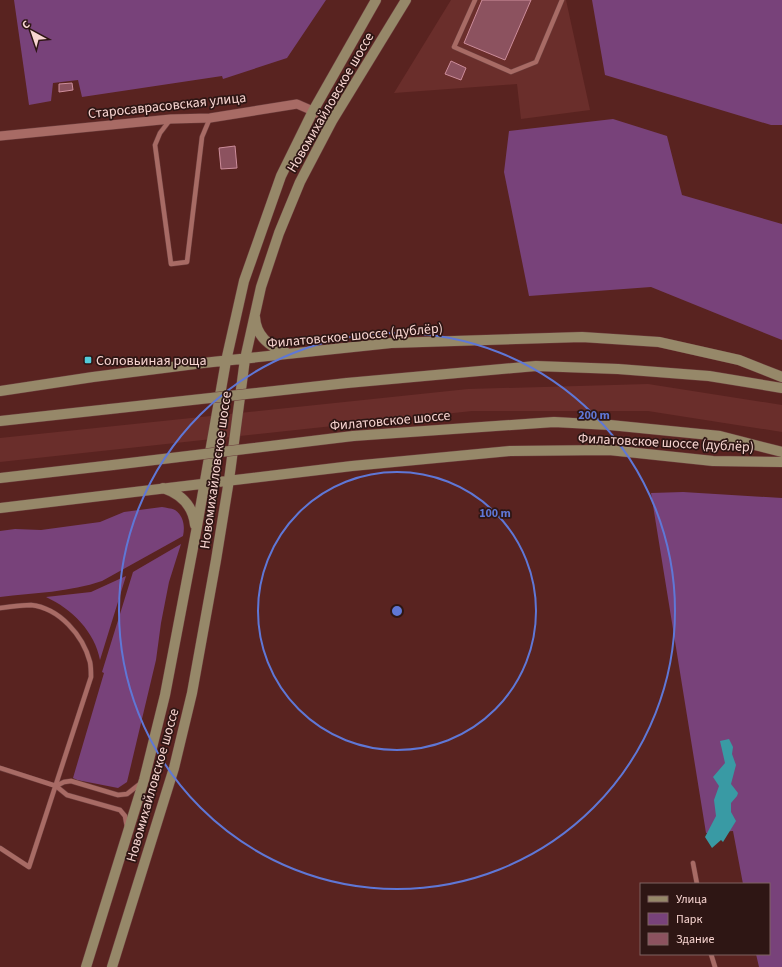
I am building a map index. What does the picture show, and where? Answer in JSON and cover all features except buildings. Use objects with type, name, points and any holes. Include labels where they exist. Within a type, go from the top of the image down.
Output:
[{"type":"main road","name":"Новомихайловское шоссе","points":[[86,967],[144,780],[165,695],[205,483],[226,361],[244,281],[281,176],[313,111],[376,0]]},
{"type":"main road","name":"Новомихайловское шоссе","points":[[112,967],[174,768],[192,693],[229,480],[245,359],[261,287],[279,233],[300,182],[332,121],[406,0]]},
{"type":"main road","points":[[255,312],[256,323],[260,333],[266,341],[278,350],[289,354]]},
{"type":"main road","name":"Филатовское шоссе (дублёр)","points":[[0,391],[93,377],[391,343],[582,337],[659,342],[739,360],[782,377]]},
{"type":"main road","points":[[0,421],[347,383],[536,366],[618,369],[709,376],[782,388]]},
{"type":"main road","name":"Филатовское шоссе","points":[[0,478],[353,436],[554,422],[610,425],[720,436],[782,452]]},
{"type":"main road","name":"Филатовское шоссе (дублёр)","points":[[0,508],[405,460],[510,451],[609,450],[713,461],[782,462]]},
{"type":"main road","points":[[162,488],[173,491],[187,503],[193,514],[196,532]]},
{"type":"street","name":"Старосаврасовская улица","points":[[0,136],[171,119],[210,118],[297,104],[332,121]]},
{"type":"lane","points":[[474,0],[454,47],[511,72],[536,62],[562,0]]},
{"type":"lane","points":[[171,119],[160,133],[155,145],[171,264],[187,262],[202,137],[210,118]]},
{"type":"lane","points":[[0,608],[31,605],[53,612],[75,631],[84,646],[90,663],[91,677],[29,867],[0,848]]},
{"type":"lane","points":[[0,768],[56,786],[67,795],[120,810],[125,816],[127,836]]},
{"type":"lane","points":[[56,786],[64,782],[71,781],[118,794],[127,794],[144,780]]},
{"type":"lane","points":[[693,862],[697,883]]},
{"type":"lane","points":[[711,955],[715,967]]},
{"type":"shaded area","points":[[451,0],[566,0],[590,110],[521,119],[517,84],[394,93]]},
{"type":"shaded area","points":[[648,384],[782,405],[782,432],[648,411],[472,411],[0,462],[0,438],[468,389]]},
{"type":"green space","points":[[14,0],[326,0],[287,58],[223,79],[222,76],[82,97],[78,80],[53,83],[51,101],[29,105]]},
{"type":"green space","points":[[592,0],[782,0],[782,125],[771,125],[605,75]]},
{"type":"green space","points":[[613,119],[667,136],[682,195],[782,224],[782,340],[651,287],[529,296],[504,172],[509,131]]},
{"type":"green space","points":[[683,492],[782,498],[782,967],[759,967],[756,955],[770,955],[770,883],[743,883],[733,831],[706,833],[651,493]]},
{"type":"green space","points":[[162,507],[170,508],[178,512],[184,525],[183,536],[102,581],[90,585],[65,590],[0,597],[0,531],[15,529],[41,530],[100,522],[124,512]]},
{"type":"green space","points":[[181,544],[169,582],[156,660],[127,782],[118,788],[77,780],[73,778],[104,673],[102,672],[133,572]]},
{"type":"green space","points":[[126,576],[100,660],[93,640],[81,622],[65,608],[46,597],[91,592]]},
{"type":"water","points":[[729,739],[733,747],[732,754],[736,765],[731,784],[738,793],[731,803],[731,812],[736,821],[723,842],[721,840],[712,848],[705,837],[716,816],[714,800],[719,786],[713,777],[725,763],[720,741]]},
{"type":"place","name":"Соловьиная роща","points":[[88,360]]}]
